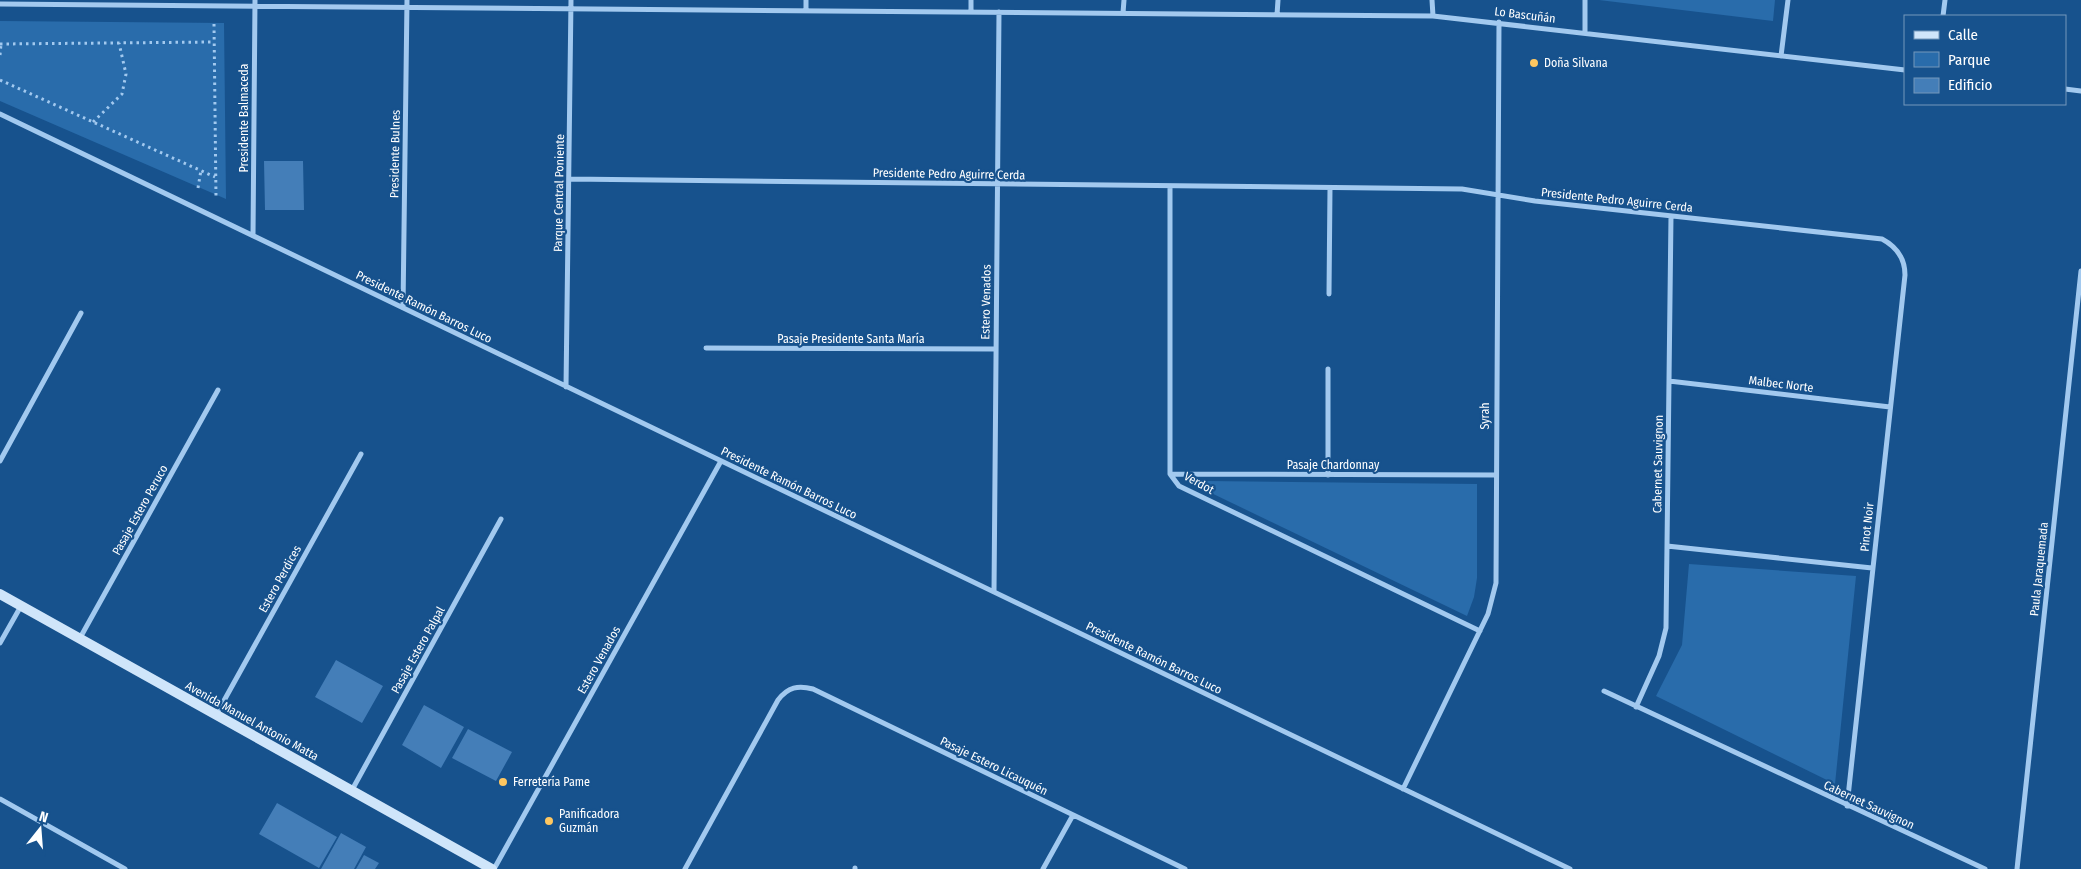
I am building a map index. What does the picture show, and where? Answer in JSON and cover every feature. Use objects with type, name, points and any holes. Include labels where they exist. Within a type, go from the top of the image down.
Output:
[{"type":"street","name":"Presidente Balmaceda","points":[[253,236],[255,0]]},
{"type":"street","name":"Presidente Bulnes","points":[[403,308],[407,0]]},
{"type":"street","name":"Parque Central Poniente","points":[[566,387],[571,0]]},
{"type":"street","points":[[806,0],[806,11]]},
{"type":"street","points":[[971,0],[971,12]]},
{"type":"street","points":[[1123,14],[1124,0]]},
{"type":"street","points":[[1277,15],[1278,0]]},
{"type":"street","points":[[1432,0],[1433,16]]},
{"type":"street","points":[[1585,0],[1585,32]]},
{"type":"street","points":[[1782,56],[1788,0]]},
{"type":"street","points":[[1943,15],[1945,0]]},
{"type":"street","name":"Lo Bascuñán","points":[[0,4],[100,2],[214,6],[1433,16],[1904,70]]},
{"type":"street","name":"Estero Venados","points":[[994,592],[999,12]]},
{"type":"street","name":"Syrah","points":[[1403,789],[1480,631],[1492,604],[1496,583],[1498,22]]},
{"type":"street","points":[[2066,90],[2081,91]]},
{"type":"street","name":"Presidente Ramón Barros Luco","points":[[0,114],[1570,869]]},
{"type":"street","name":"Presidente Pedro Aguirre Cerda","points":[[569,180],[1462,189],[1535,201],[1872,237],[1882,239],[1898,251]]},
{"type":"street","name":"Verdot","points":[[1170,186],[1170,474],[1179,486],[1480,631]]},
{"type":"street","points":[[1329,294],[1330,188]]},
{"type":"street","name":"Cabernet Sauvignon","points":[[1636,707],[1659,656],[1666,628],[1671,216]]},
{"type":"street","name":"Pinot Noir","points":[[1847,806],[1905,275],[1905,266],[1898,251]]},
{"type":"street","name":"Paula Jaraquemada","points":[[2016,869],[2081,272]]},
{"type":"street","points":[[0,461],[81,313]]},
{"type":"street","name":"Pasaje Presidente Santa María","points":[[706,348],[995,349]]},
{"type":"street","points":[[1328,369],[1328,475]]},
{"type":"street","name":"Malbec Norte","points":[[1669,381],[1890,407]]},
{"type":"street","name":"Pasaje Estero Peruco","points":[[80,638],[218,390]]},
{"type":"street","name":"Estero Perdices","points":[[216,715],[361,454]]},
{"type":"street","name":"Estero Venados","points":[[493,869],[721,461]]},
{"type":"street","name":"Pasaje Chardonnay","points":[[1170,474],[1495,476]]},
{"type":"street","name":"Pasaje Estero Palpal","points":[[352,790],[501,519]]},
{"type":"street","points":[[1667,546],[1872,568]]},
{"type":"street","name":"Avenida Manuel Antonio Matta","points":[[0,594],[493,869]]},
{"type":"street","points":[[0,643],[21,606]]},
{"type":"street","name":"Pasaje Estero Licauquén","points":[[685,869],[778,700],[784,692],[803,686],[1185,869]]},
{"type":"street","name":"Cabernet Sauvignon","points":[[1604,691],[1984,869]]},
{"type":"street","points":[[0,799],[125,869]]},
{"type":"street","points":[[1043,869],[1073,815]]},
{"type":"path","points":[[214,6],[215,177],[218,219]]},
{"type":"path","points":[[0,55],[0,44],[214,42]]},
{"type":"path","points":[[93,122],[122,94],[126,74],[119,43]]},
{"type":"path","points":[[0,80],[215,177]]},
{"type":"green space","points":[[1599,0],[1775,0],[1773,21]]},
{"type":"green space","points":[[0,21],[224,23],[226,199],[0,101]]},
{"type":"green space","points":[[1205,481],[1477,484],[1477,578],[1474,597],[1467,616],[1205,490],[1200,483]]},
{"type":"green space","points":[[1689,564],[1856,576],[1835,784],[1656,696],[1682,645]]},
{"type":"building","points":[[264,161],[303,161],[304,210],[265,210]]},
{"type":"building","points":[[336,660],[383,686],[362,723],[315,697]]},
{"type":"building","points":[[424,705],[464,727],[441,768],[402,745]]},
{"type":"building","points":[[468,729],[512,752],[496,781],[452,758]]},
{"type":"building","points":[[277,803],[337,837],[319,868],[259,834]]},
{"type":"building","points":[[341,833],[366,847],[354,869],[321,869]]},
{"type":"building","points":[[364,855],[379,863],[375,869],[356,869]]},
{"type":"place","name":"Doña Silvana","points":[[1534,63]]},
{"type":"place","name":"Ferretería Pame","points":[[503,782]]},
{"type":"place","name":"Panificadora Guzmán","points":[[549,821]]}]
